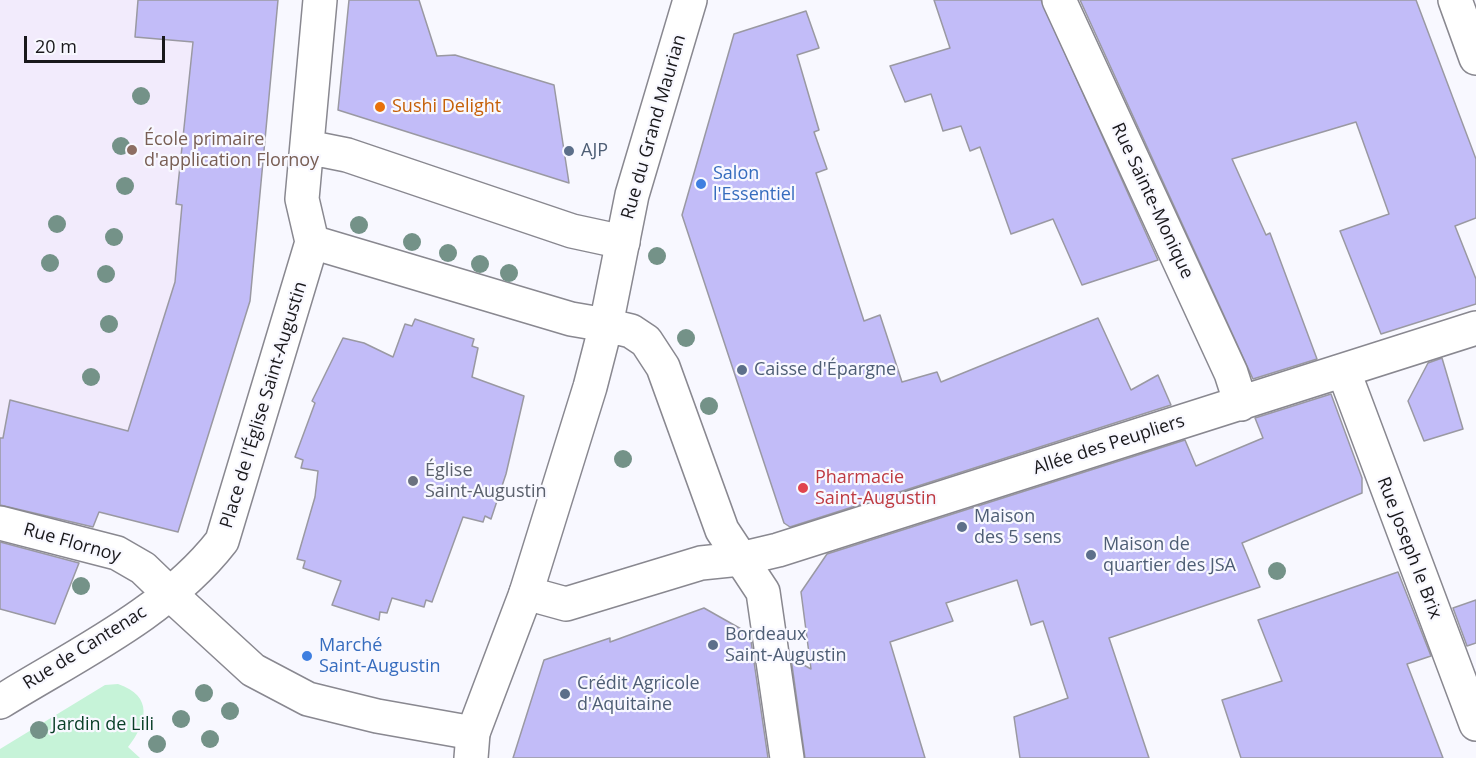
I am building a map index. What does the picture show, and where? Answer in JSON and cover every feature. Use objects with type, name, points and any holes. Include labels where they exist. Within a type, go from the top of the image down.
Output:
[{"type":"street","name":"Place de l'Église Saint-Augustin","points":[[169,593],[202,567],[222,541],[312,242],[302,199],[320,0]]},
{"type":"street","name":"Rue du Grand Maurian","points":[[606,325],[632,195],[690,0]]},
{"type":"street","name":"Rue Sainte-Monique","points":[[1059,0],[1231,373],[1241,404]]},
{"type":"street","points":[[1455,0],[1476,58]]},
{"type":"street","points":[[308,147],[346,155],[572,231],[623,242]]},
{"type":"street","points":[[312,242],[556,315],[631,331],[645,341],[663,367],[722,530],[763,592],[787,758]]},
{"type":"street","points":[[169,593],[253,670],[308,699],[378,716],[472,745],[525,593],[590,387],[606,325]]},
{"type":"street","name":"Allée des Peupliers","points":[[741,559],[789,546],[1344,372],[1476,328]]},
{"type":"street","name":"Rue Joseph le Brix","points":[[1344,372],[1476,724]]},
{"type":"street","name":"Rue Flornoy","points":[[0,523],[117,553],[143,568],[169,593]]},
{"type":"street","points":[[525,593],[566,604],[700,563],[741,559]]},
{"type":"street","name":"Rue de Cantenac","points":[[0,702],[123,626],[169,593]]},
{"type":"shaded area","name":"École primaire d'application Flornoy","points":[[0,0],[278,0],[178,532],[0,486]]},
{"type":"green space","name":"Jardin de Lili","points":[[118,684],[130,689],[142,703],[143,720],[128,747],[140,758],[0,758],[0,749],[105,685]]},
{"type":"building","points":[[138,0],[278,0],[250,301],[178,532],[99,512],[93,527],[0,505],[0,438],[3,438],[10,400],[128,431],[175,282],[182,205],[176,204],[193,42],[135,37]]},
{"type":"building","points":[[349,0],[419,0],[437,56],[455,55],[554,85],[569,183],[338,110]]},
{"type":"building","points":[[934,0],[1041,0],[1158,260],[1082,285],[1053,219],[1011,234],[980,147],[970,151],[961,126],[943,131],[931,94],[905,102],[890,66],[950,48]]},
{"type":"building","points":[[1080,0],[1416,0],[1476,159],[1476,218],[1455,226],[1476,279],[1476,304],[1381,334],[1340,231],[1389,214],[1356,122],[1232,159],[1266,235],[1270,233],[1317,359],[1253,379]]},
{"type":"building","points":[[806,11],[819,48],[797,55],[819,130],[814,132],[827,169],[816,173],[864,321],[880,315],[902,382],[937,372],[941,382],[1098,318],[1131,390],[1158,375],[1171,405],[790,527],[784,523],[682,215],[734,34]]},
{"type":"building","name":"Église Saint-Augustin","points":[[415,319],[474,339],[472,346],[478,348],[472,377],[524,396],[506,474],[491,519],[485,516],[483,522],[463,517],[432,602],[426,600],[424,607],[392,598],[387,613],[380,612],[379,620],[332,605],[341,581],[303,568],[305,561],[297,559],[315,497],[318,471],[301,468],[303,460],[295,457],[315,403],[312,401],[343,338],[364,343],[393,357],[405,324],[412,326]]},
{"type":"building","points":[[1442,358],[1463,429],[1424,441],[1408,401],[1428,363]]},
{"type":"building","points":[[1331,394],[1362,478],[1362,493],[1242,543],[1260,587],[1109,638],[1149,758],[1020,758],[1014,717],[1068,698],[1043,621],[1031,625],[1017,580],[946,603],[953,621],[890,642],[925,758],[805,758],[791,658],[811,669],[801,592],[827,554],[1185,440],[1196,466],[1263,438],[1255,418]]},
{"type":"building","points":[[0,542],[79,563],[55,624],[0,609]]},
{"type":"building","points":[[1398,572],[1431,656],[1407,664],[1443,758],[1241,758],[1222,700],[1282,681],[1258,620]]},
{"type":"building","points":[[1476,600],[1476,643],[1467,646],[1453,608]]},
{"type":"building","points":[[704,608],[750,634],[768,758],[513,758],[544,660],[610,638],[610,642]]},
{"type":"place","name":"Sushi Delight","points":[[380,107]]},
{"type":"place","name":"École primaire d'application Flornoy","points":[[132,150]]},
{"type":"place","name":"AJP","points":[[569,151]]},
{"type":"place","name":"Salon l'Essentiel","points":[[701,184]]},
{"type":"place","name":"Caisse d'Épargne","points":[[742,370]]},
{"type":"place","name":"Église Saint-Augustin","points":[[413,481]]},
{"type":"place","name":"Pharmacie Saint-Augustin","points":[[803,488]]},
{"type":"place","name":"Maison des 5 sens","points":[[962,527]]},
{"type":"place","name":"Maison de quartier des JSA","points":[[1091,555]]},
{"type":"place","name":"Bordeaux Saint-Augustin","points":[[713,645]]},
{"type":"place","name":"Marché Saint-Augustin","points":[[307,656]]},
{"type":"place","name":"Crédit Agricole d'Aquitaine","points":[[565,694]]}]
